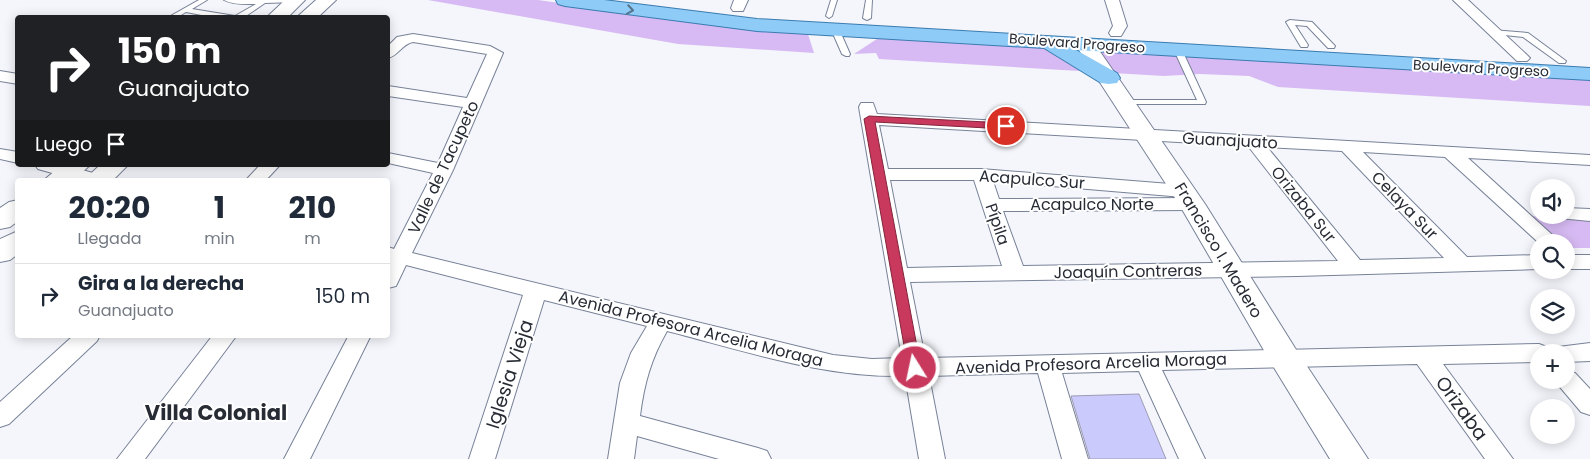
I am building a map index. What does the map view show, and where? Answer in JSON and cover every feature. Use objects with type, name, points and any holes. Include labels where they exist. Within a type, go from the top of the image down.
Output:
[{"type":"main road","name":"Boulevard Progreso","points":[[565,0],[716,21],[833,15],[868,9],[1044,35],[1085,44],[1145,48],[1182,58],[1590,74]]},
{"type":"main road","name":"Boulevard Progreso","points":[[659,0],[739,4],[1044,35],[1116,33],[1590,62]]},
{"type":"main road","points":[[1085,44],[1116,33]]},
{"type":"main road","points":[[1044,35],[1106,74],[1120,59],[1145,48]]},
{"type":"street","points":[[269,6],[296,0]]},
{"type":"street","points":[[309,15],[327,0]]},
{"type":"street","points":[[1112,0],[1120,26],[1116,33]]},
{"type":"street","points":[[1460,0],[1522,58]]},
{"type":"street","name":"Valle de Tacupeto","points":[[390,52],[406,38],[494,51],[495,54],[444,170],[394,255],[390,272]]},
{"type":"street","name":"Francisco I. Madero","points":[[1085,44],[1148,135],[1284,357],[1350,459]]},
{"type":"street","points":[[0,76],[15,78]]},
{"type":"street","points":[[390,91],[473,104]]},
{"type":"street","name":"Guanajuato","points":[[880,174],[868,112],[1148,135],[1590,160]]},
{"type":"street","name":"Orizaba Sur","points":[[1253,141],[1354,267]]},
{"type":"street","name":"Celaya Sur","points":[[1348,147],[1461,263]]},
{"type":"street","points":[[1451,153],[1541,234]]},
{"type":"street","points":[[0,154],[15,157]]},
{"type":"street","points":[[390,158],[444,170]]},
{"type":"street","points":[[51,167],[90,178]]},
{"type":"street","points":[[100,178],[113,167]]},
{"type":"street","points":[[257,178],[269,167]]},
{"type":"street","points":[[880,174],[932,459]]},
{"type":"street","name":"Acapulco Sur","points":[[880,174],[981,175],[1188,198]]},
{"type":"street","name":"Pípila","points":[[981,175],[1015,273]]},
{"type":"street","name":"Acapulco Norte","points":[[991,205],[1188,198]]},
{"type":"street","points":[[0,221],[15,210]]},
{"type":"street","points":[[1514,210],[1530,211]]},
{"type":"street","points":[[1575,214],[1590,215]]},
{"type":"street","points":[[0,253],[15,242]]},
{"type":"street","name":"Avenida Profesora Arcelia Moraga","points":[[394,255],[662,320],[832,364],[872,368],[1284,357],[1530,354]]},
{"type":"street","name":"Joaquín Contreras","points":[[898,275],[1232,270],[1530,262]]},
{"type":"street","name":"Iglesia Vieja","points":[[482,459],[536,289]]},
{"type":"street","points":[[621,459],[632,383],[643,353],[662,320]]},
{"type":"street","points":[[0,417],[86,338]]},
{"type":"street","points":[[130,459],[224,338]]},
{"type":"street","points":[[297,459],[358,338]]},
{"type":"street","points":[[1575,353],[1590,352]]},
{"type":"street","name":"Orizaba","points":[[1424,356],[1500,459]]},
{"type":"street","points":[[1146,361],[1192,459]]},
{"type":"street","points":[[1047,364],[1075,459]]},
{"type":"street","points":[[1575,389],[1590,405]]},
{"type":"street","points":[[627,422],[758,459]]},
{"type":"lane","points":[[175,15],[204,0]]},
{"type":"lane","points":[[227,0],[269,6]]},
{"type":"lane","points":[[246,15],[269,6]]},
{"type":"lane","points":[[184,10],[215,15]]},
{"type":"lane","points":[[833,15],[846,54]]},
{"type":"lane","points":[[1304,45],[1290,22],[1309,24],[1331,46]]},
{"type":"lane","points":[[1495,32],[1525,35],[1562,60]]},
{"type":"lane","points":[[1125,102],[1202,102],[1182,58]]},
{"type":"shaded area","points":[[428,0],[538,0],[654,16],[807,31],[814,53],[678,44]]},
{"type":"shaded area","points":[[886,33],[1590,77],[1590,106],[1278,87],[1249,76],[1200,74],[1164,76],[879,59],[876,53],[854,54]]},
{"type":"shaded area","points":[[1575,218],[1590,219],[1590,248],[1575,248],[1575,234],[1550,234],[1538,224],[1575,224]]},
{"type":"building","points":[[1139,394],[1166,459],[1090,459],[1071,396]]},
{"type":"district","name":"Villa Colonial","points":[[216,413]]},
{"type":"route","points":[[915,368],[869,119],[1006,126]]}]
